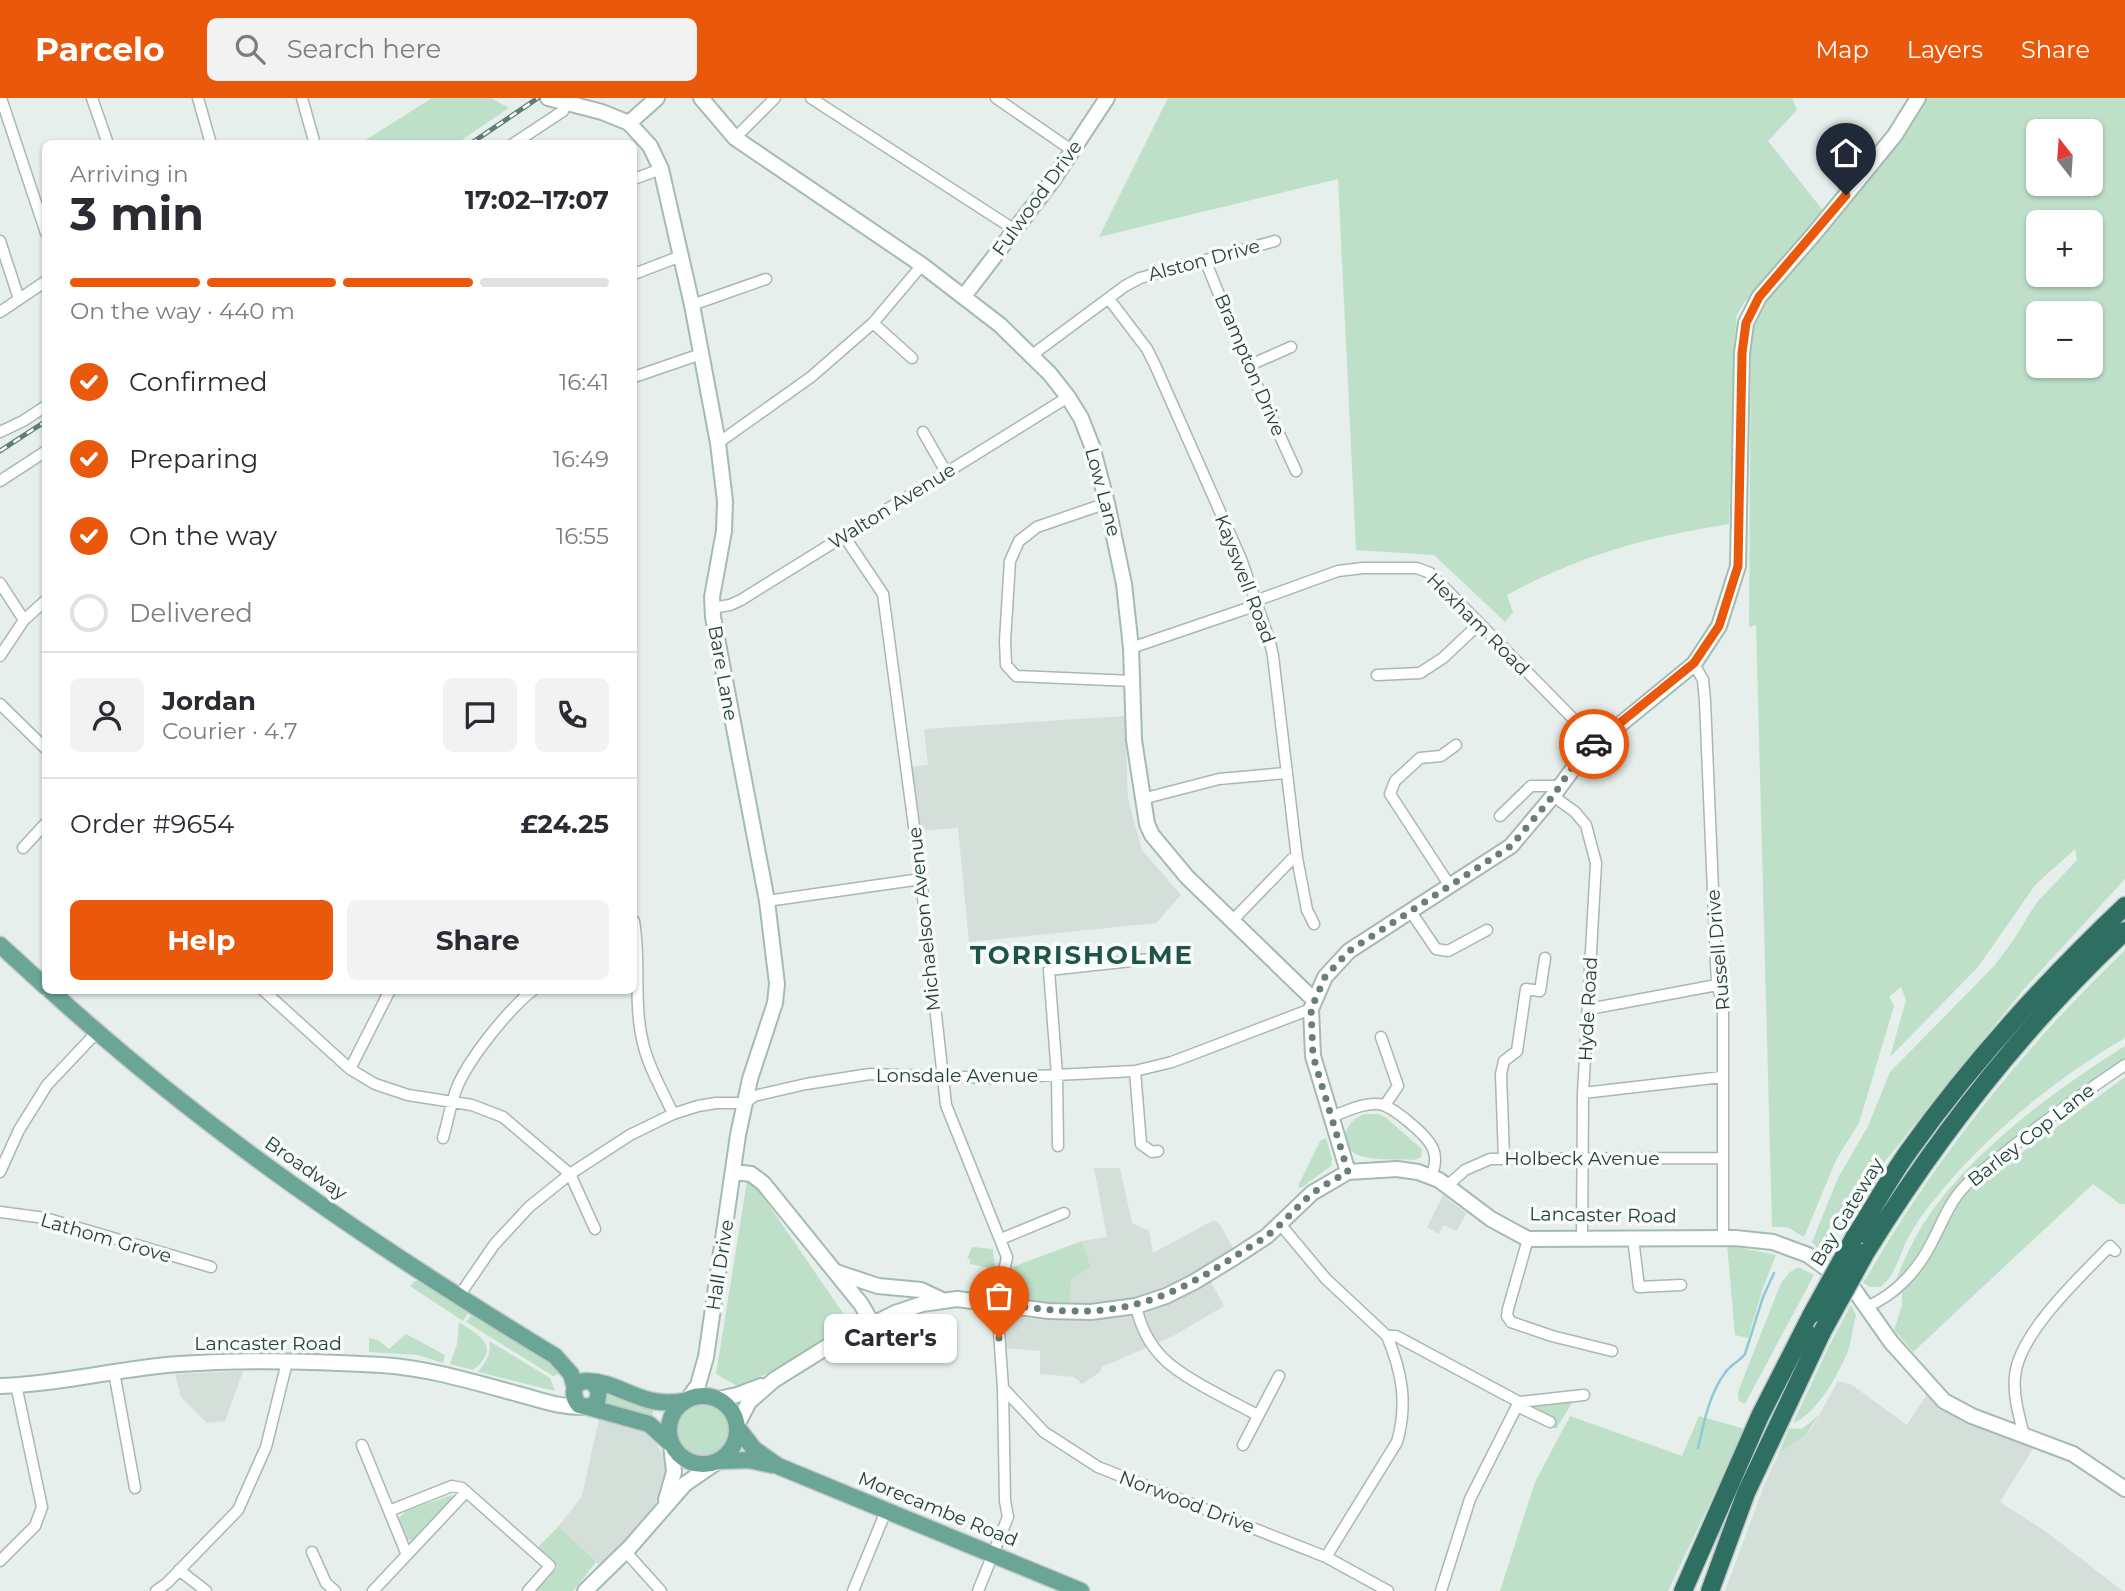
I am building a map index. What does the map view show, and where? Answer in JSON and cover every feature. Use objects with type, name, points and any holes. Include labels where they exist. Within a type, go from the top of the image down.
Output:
[{"type":"highway","name":"Bay Gateway","points":[[1710,1591],[1746,1493],[1860,1245],[1907,1154],[1967,1074],[2026,1005],[2125,906]]},
{"type":"highway","name":"Bay Gateway","points":[[1683,1591],[1760,1416],[1812,1314],[1860,1245],[1983,1084],[2045,1012],[2125,931]]},
{"type":"main road","name":"Bare Lane","points":[[548,98],[603,112],[629,123],[650,146],[661,169],[692,305],[719,443],[725,501],[724,531],[712,608],[767,901],[776,984],[775,1003],[750,1079],[738,1135],[734,1172]]},
{"type":"main road","points":[[629,123],[657,98]]},
{"type":"main road","name":"Low Lane","points":[[701,98],[735,138],[964,296],[1032,355],[1068,397],[1081,418],[1092,446],[1127,599],[1134,740],[1147,824],[1152,835],[1187,877],[1312,1004]]},
{"type":"main road","name":"Fulwood Drive","points":[[964,296],[1073,150],[1107,98]]},
{"type":"main road","points":[[1348,1172],[1313,1056],[1312,1004],[1325,977],[1342,957],[1511,846],[1557,791],[1571,769],[1596,742],[1694,663],[1719,626],[1738,566],[1742,353],[1746,323],[1759,297],[1895,135],[1919,98]]},
{"type":"main road","points":[[0,945],[42,983]]},
{"type":"main road","name":"Broadway","points":[[54,994],[97,1032],[247,1151],[322,1206],[555,1356],[571,1374],[574,1389]]},
{"type":"main road","name":"Lancaster Road","points":[[737,1426],[749,1402],[775,1380],[830,1345],[911,1307],[942,1300],[997,1303],[1048,1311],[1081,1312],[1136,1306],[1166,1296],[1194,1282],[1267,1236],[1312,1193],[1348,1172],[1397,1169],[1431,1176],[1448,1185],[1491,1219],[1528,1238],[1723,1238],[1773,1241],[1808,1255],[1853,1288],[1892,1342],[1944,1401],[1972,1416],[2073,1454],[2125,1489]]},
{"type":"main road","points":[[734,1172],[757,1177],[861,1304],[872,1323]]},
{"type":"main road","name":"Hall Drive","points":[[686,1400],[698,1385],[706,1357],[734,1172]]},
{"type":"main road","points":[[834,1271],[878,1286],[921,1290],[942,1300]]},
{"type":"main road","name":"Broadway","points":[[555,1356],[562,1356],[575,1364],[592,1382]]},
{"type":"main road","name":"Hall Drive","points":[[706,1357],[709,1383],[717,1399]]},
{"type":"main road","name":"Lancaster Road","points":[[0,1386],[180,1364],[288,1362],[410,1367],[562,1407],[586,1407],[649,1424],[671,1444]]},
{"type":"main road","name":"Lancaster Road","points":[[717,1399],[747,1392],[775,1380]]},
{"type":"main road","points":[[585,1591],[658,1517],[685,1484],[718,1462],[733,1448],[737,1426],[730,1409],[717,1399],[699,1396],[659,1403],[640,1399],[608,1385],[592,1382],[581,1382],[574,1389],[576,1403],[586,1407],[597,1403],[599,1390],[592,1382]]},
{"type":"main road","name":"Lancaster Road","points":[[534,1398],[560,1397],[574,1389]]},
{"type":"main road","points":[[658,1517],[674,1477],[669,1423],[677,1408],[686,1400]]},
{"type":"main road","name":"Morecambe Road","points":[[737,1426],[754,1449],[778,1466],[1081,1591]]},
{"type":"main road","points":[[671,1444],[684,1459],[694,1464],[718,1462]]},
{"type":"main road","name":"Morecambe Road","points":[[718,1462],[749,1461],[778,1466]]},
{"type":"street","points":[[1,98],[42,221]]},
{"type":"street","points":[[92,98],[107,140]]},
{"type":"street","points":[[198,98],[210,140]]},
{"type":"street","points":[[302,98],[314,140]]},
{"type":"street","points":[[735,138],[775,98]]},
{"type":"street","points":[[811,98],[1015,230]]},
{"type":"street","points":[[996,98],[1073,150]]},
{"type":"street","points":[[519,140],[563,111],[567,103]]},
{"type":"street","points":[[637,179],[661,169]]},
{"type":"street","name":"Alston Drive","points":[[1032,355],[1125,286],[1140,278],[1275,240]]},
{"type":"street","points":[[0,241],[19,299]]},
{"type":"street","points":[[637,273],[681,256]]},
{"type":"street","name":"Brampton Drive","points":[[1205,260],[1248,366],[1297,471]]},
{"type":"street","points":[[719,443],[811,377],[873,323],[922,265]]},
{"type":"street","points":[[692,305],[766,279]]},
{"type":"street","points":[[0,312],[42,284]]},
{"type":"street","name":"Kayswell Road","points":[[1110,299],[1147,349],[1155,365],[1241,559],[1256,603],[1273,656],[1297,858],[1307,910],[1314,924]]},
{"type":"street","points":[[873,323],[912,358]]},
{"type":"street","points":[[1248,366],[1291,347]]},
{"type":"street","points":[[637,376],[701,354]]},
{"type":"street","name":"Walton Avenue","points":[[712,608],[741,600],[1068,397]]},
{"type":"street","points":[[0,432],[42,409]]},
{"type":"street","points":[[923,432],[946,472]]},
{"type":"street","points":[[0,481],[42,454]]},
{"type":"street","points":[[1107,503],[1037,527],[1019,541],[1010,561],[1006,665],[1016,676],[1133,681]]},
{"type":"street","name":"Michaelson Avenue","points":[[844,536],[883,594],[921,879],[946,1105],[1007,1257],[997,1303],[1003,1388],[1005,1501],[1008,1517],[978,1591]]},
{"type":"street","name":"Hexham Road","points":[[1131,648],[1338,571],[1417,568],[1430,573],[1596,742]]},
{"type":"street","points":[[0,583],[24,620]]},
{"type":"street","points":[[0,656],[24,620],[42,604]]},
{"type":"street","points":[[1377,676],[1420,673],[1443,658],[1479,624]]},
{"type":"street","name":"Russell Drive","points":[[1694,663],[1703,680],[1705,701],[1717,985],[1723,1004],[1723,1238]]},
{"type":"street","points":[[0,704],[42,745]]},
{"type":"street","points":[[1450,887],[1390,794],[1395,781],[1420,758],[1441,757],[1456,745]]},
{"type":"street","points":[[1142,799],[1219,779],[1285,773]]},
{"type":"street","points":[[1500,816],[1531,786],[1557,791]]},
{"type":"street","name":"Hyde Road","points":[[1557,791],[1586,825],[1596,863],[1583,1093],[1582,1238]]},
{"type":"street","points":[[23,848],[42,827]]},
{"type":"street","points":[[1232,921],[1292,859],[1297,858]]},
{"type":"street","points":[[767,901],[921,879]]},
{"type":"street","points":[[1411,912],[1436,949],[1448,951],[1487,930]]},
{"type":"street","points":[[1504,1158],[1504,1061],[1517,1051],[1526,989],[1540,991],[1545,958]]},
{"type":"street","points":[[1058,1146],[1057,1075],[1049,970],[1150,959]]},
{"type":"street","points":[[1589,1009],[1717,985]]},
{"type":"street","points":[[267,994],[350,1069],[375,1084],[408,1095],[454,1101],[503,1117],[570,1174],[595,1229]]},
{"type":"street","points":[[350,1069],[388,994]]},
{"type":"street","points":[[443,1138],[458,1085],[489,1037],[528,994]]},
{"type":"street","points":[[637,994],[642,1041],[673,1114]]},
{"type":"street","name":"Lonsdale Avenue","points":[[459,1296],[494,1245],[529,1207],[570,1174],[630,1135],[673,1114],[707,1104],[745,1103],[754,1096],[806,1084],[870,1074],[995,1078],[1135,1071],[1172,1062],[1312,1004]]},
{"type":"street","points":[[0,1172],[28,1114],[47,1084],[97,1032]]},
{"type":"street","points":[[1381,1037],[1398,1086],[1385,1105]]},
{"type":"street","name":"Barley Cop Lane","points":[[1864,1303],[1881,1301],[1916,1267],[1951,1204],[1975,1177],[2063,1107],[2125,1065]]},
{"type":"street","points":[[1135,1071],[1141,1144],[1152,1152],[1158,1151]]},
{"type":"street","points":[[1583,1093],[1722,1077]]},
{"type":"street","points":[[1330,1117],[1367,1104],[1385,1105],[1393,1109],[1432,1146],[1435,1159],[1431,1176]]},
{"type":"street","name":"Holbeck Avenue","points":[[1448,1185],[1473,1165],[1490,1159],[1723,1158]]},
{"type":"street","name":"Lathom Grove","points":[[0,1212],[45,1218],[211,1267]]},
{"type":"street","points":[[1001,1239],[1064,1213]]},
{"type":"street","points":[[1280,1224],[1326,1279],[1387,1336],[1403,1381],[1403,1423],[1397,1442],[1326,1557]]},
{"type":"street","points":[[1528,1238],[1508,1309],[1507,1316],[1511,1322],[1552,1336],[1612,1351]]},
{"type":"street","points":[[1633,1238],[1639,1287],[1681,1285]]},
{"type":"street","points":[[2024,1435],[2015,1399],[2015,1374],[2024,1350],[2036,1329],[2068,1287],[2111,1246]]},
{"type":"street","points":[[1136,1306],[1148,1339],[1164,1359],[1257,1415]]},
{"type":"street","points":[[1387,1336],[1396,1336],[1550,1422]]},
{"type":"street","points":[[156,1591],[238,1510],[266,1447],[288,1362]]},
{"type":"street","points":[[114,1372],[135,1488]]},
{"type":"street","points":[[1243,1445],[1279,1376]]},
{"type":"street","points":[[0,1561],[35,1526],[41,1507],[16,1385]]},
{"type":"street","name":"Norwood Drive","points":[[1003,1388],[1044,1432],[1098,1467],[1326,1557],[1388,1591]]},
{"type":"street","points":[[1518,1404],[1584,1395]]},
{"type":"street","points":[[1441,1591],[1469,1499],[1518,1404]]},
{"type":"street","points":[[362,1445],[407,1555]]},
{"type":"street","points":[[388,1511],[458,1486],[550,1566],[528,1591]]},
{"type":"street","points":[[373,1591],[466,1492]]},
{"type":"street","points":[[853,1591],[886,1511]]},
{"type":"street","points":[[312,1552],[326,1583],[335,1591]]},
{"type":"street","points":[[625,1552],[662,1591]]},
{"type":"street","points":[[179,1570],[206,1591]]},
{"type":"shaded area","points":[[1125,716],[1128,799],[1142,850],[1181,895],[1156,923],[969,942],[958,828],[917,831],[909,767],[928,765],[924,729]]},
{"type":"shaded area","points":[[1094,1168],[1120,1168],[1132,1223],[1149,1231],[1153,1253],[1214,1220],[1221,1226],[1237,1256],[1208,1276],[1224,1306],[1175,1335],[1102,1367],[1100,1372],[1082,1384],[1074,1377],[1040,1374],[1040,1351],[1005,1348],[1005,1315],[1042,1320],[1081,1320],[1070,1305],[1071,1280],[1091,1267],[1082,1241],[1107,1237]]},
{"type":"shaded area","points":[[1443,1195],[1466,1213],[1457,1231],[1444,1225],[1438,1234],[1427,1227]]},
{"type":"shaded area","points":[[243,1371],[225,1421],[207,1423],[181,1397],[175,1374]]},
{"type":"shaded area","points":[[1838,1381],[1852,1385],[1907,1425],[1927,1394],[1957,1416],[2034,1447],[2000,1502],[2045,1531],[2123,1591],[1725,1591],[1765,1483],[1779,1453],[1805,1436]]},
{"type":"shaded area","points":[[599,1419],[651,1435],[666,1464],[663,1488],[650,1513],[601,1567],[559,1526],[582,1496]]},
{"type":"green space","points":[[432,98],[491,98],[509,108],[461,140],[366,140]]},
{"type":"green space","points":[[1168,98],[1792,98],[1797,110],[1768,141],[1825,213],[1744,303],[1737,315],[1729,524],[1669,535],[1615,549],[1562,569],[1507,595],[1513,612],[1505,622],[1434,555],[1356,550],[1338,179],[1099,237]]},
{"type":"green space","points":[[1928,98],[2125,98],[2125,879],[2023,990],[1878,1170],[1824,1255],[1812,1242],[1838,1178],[1868,1126],[1890,1072],[1995,965],[2037,902],[2077,860],[2075,849],[2036,884],[1978,967],[1890,1057],[1906,1000],[1901,987],[1889,997],[1894,1006],[1859,1123],[1836,1160],[1804,1237],[1787,1227],[1772,1227],[1756,625],[1749,627],[1751,333],[1753,322],[1764,301],[1903,138]]},
{"type":"green space","points":[[2125,950],[2125,1038],[2045,1092],[1995,1134],[1950,1180],[1924,1213],[1885,1283],[1880,1287],[1870,1287],[1863,1283],[1920,1193],[1982,1107],[2051,1026]]},
{"type":"green space","points":[[2125,1046],[2125,1059],[2051,1108],[1956,1189],[1920,1253],[1894,1285],[1919,1231],[1960,1177],[2040,1105]]},
{"type":"green space","points":[[2125,1077],[2125,1204],[2120,1204],[2093,1184],[1913,1352],[1894,1330],[1902,1305],[1902,1290],[1918,1271],[1960,1198]]},
{"type":"green space","points":[[1365,1114],[1385,1117],[1422,1149],[1421,1157],[1415,1160],[1371,1158],[1352,1151],[1346,1144],[1347,1129],[1353,1121]]},
{"type":"green space","points":[[1326,1138],[1332,1159],[1331,1166],[1301,1188],[1298,1186],[1320,1141]]},
{"type":"green space","points":[[748,1175],[852,1326],[741,1388],[716,1374]]},
{"type":"green space","points":[[1082,1241],[1091,1267],[1071,1280],[1070,1305],[1008,1299],[1010,1268]]},
{"type":"green space","points":[[1727,1245],[1776,1255],[1748,1338],[1735,1335]]},
{"type":"green space","points":[[972,1247],[993,1249],[995,1269],[970,1264],[970,1259],[967,1259]]},
{"type":"green space","points":[[1798,1267],[1814,1275],[1745,1404],[1739,1401],[1741,1384],[1781,1283]]},
{"type":"green space","points":[[415,1281],[421,1281],[469,1312],[463,1321],[410,1286]]},
{"type":"green space","points":[[1851,1305],[1856,1315],[1849,1348],[1840,1368],[1819,1402],[1802,1419],[1793,1423],[1829,1346]]},
{"type":"green space","points":[[472,1314],[554,1364],[563,1373],[553,1376],[466,1322]]},
{"type":"green space","points":[[459,1322],[480,1337],[487,1348],[482,1362],[473,1370],[450,1364],[457,1344]]},
{"type":"green space","points":[[406,1334],[445,1355],[443,1363],[418,1355],[369,1352],[369,1338],[378,1340],[389,1349]]},
{"type":"green space","points":[[489,1341],[550,1378],[555,1391],[478,1372],[489,1354]]},
{"type":"green space","points":[[608,1392],[654,1408],[651,1420],[604,1406]]},
{"type":"green space","points":[[1571,1401],[1556,1429],[1552,1427],[1556,1420],[1526,1406]]},
{"type":"green space","points":[[702,1404],[721,1412],[729,1431],[721,1450],[702,1458],[683,1450],[675,1431],[683,1412]]},
{"type":"green space","points":[[1819,1415],[1805,1436],[1779,1453],[1789,1428],[1802,1429]]},
{"type":"green space","points":[[1570,1416],[1682,1456],[1699,1416],[1745,1429],[1668,1591],[1500,1591],[1535,1482]]},
{"type":"green space","points":[[452,1495],[455,1497],[414,1541],[406,1539],[399,1518],[406,1511]]},
{"type":"green space","points":[[559,1526],[596,1562],[573,1591],[536,1591],[558,1567],[538,1547]]},
{"type":"waterway","points":[[1698,1448],[1715,1390],[1727,1370],[1745,1354],[1763,1297],[1774,1273]]},
{"type":"railway","points":[[476,140],[538,98]]},
{"type":"railway","points":[[0,451],[42,424]]},
{"type":"way so far","points":[[999,1338],[997,1303],[1048,1311],[1091,1312],[1136,1306],[1166,1296],[1194,1282],[1267,1236],[1312,1193],[1348,1172],[1342,1160],[1313,1056],[1311,1009],[1325,977],[1349,951],[1511,846],[1594,744]]},
{"type":"place","name":"Carter's","points":[[999,1338]]},
{"type":"district","name":"TORRISHOLME","points":[[1082,955]]},
{"type":"route","points":[[1594,744],[1694,663],[1719,626],[1738,566],[1742,353],[1746,323],[1759,297],[1846,195]]}]
